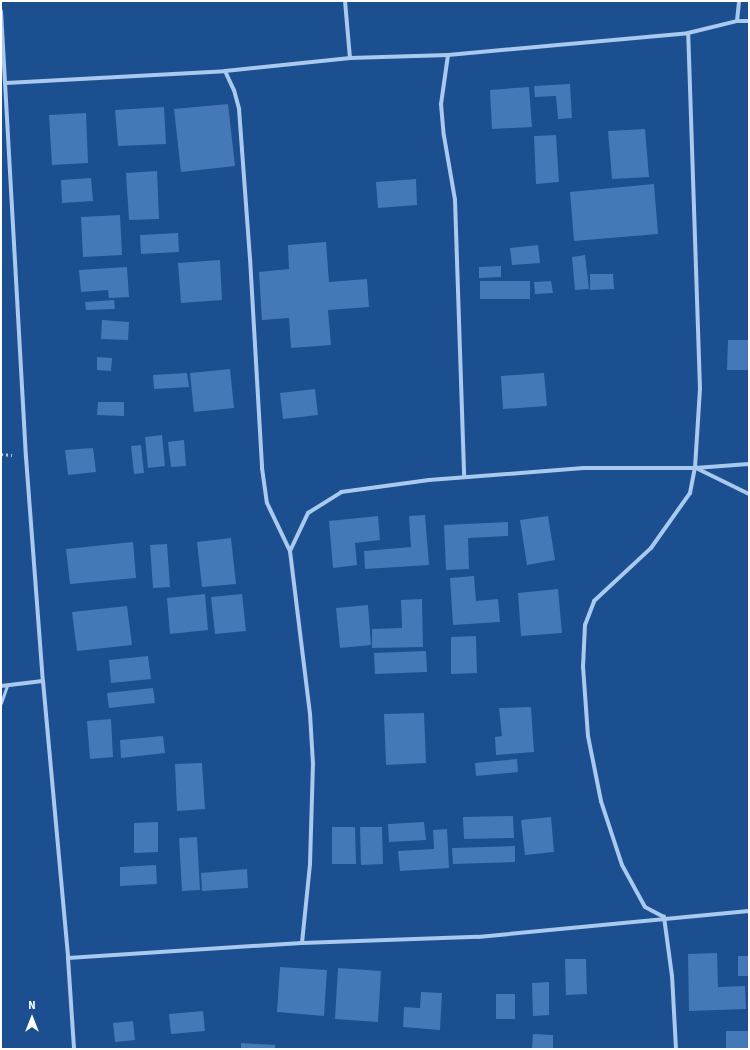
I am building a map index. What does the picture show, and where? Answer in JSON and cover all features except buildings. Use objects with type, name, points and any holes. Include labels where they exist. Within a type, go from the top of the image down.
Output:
[{"type":"street","points":[[345,1],[350,58]]},
{"type":"street","points":[[737,21],[739,1]]},
{"type":"street","points":[[1,11],[26,457],[42,682],[68,958],[74,1049]]},
{"type":"street","points":[[6,83],[225,71],[350,58],[448,55],[688,33],[737,21],[749,21]]},
{"type":"street","points":[[664,917],[644,907],[622,865],[602,801],[588,736],[583,667],[585,625],[594,601],[651,548],[690,493],[695,468],[700,389],[688,33]]},
{"type":"street","points":[[448,55],[441,104],[444,136],[456,200],[464,477]]},
{"type":"street","points":[[225,71],[234,90],[239,109],[251,266],[262,468],[267,503],[290,552],[310,714],[313,764],[310,864],[302,943]]},
{"type":"street","points":[[290,552],[308,513],[341,492],[429,480],[584,468],[695,468],[749,464]]},
{"type":"street","points":[[695,468],[749,494]]},
{"type":"street","points":[[1,686],[42,682]]},
{"type":"street","points":[[68,958],[302,943],[478,936],[664,917],[749,911]]},
{"type":"street","points":[[664,917],[672,976],[676,1049]]},
{"type":"lane","points":[[1,703],[7,686]]}]
